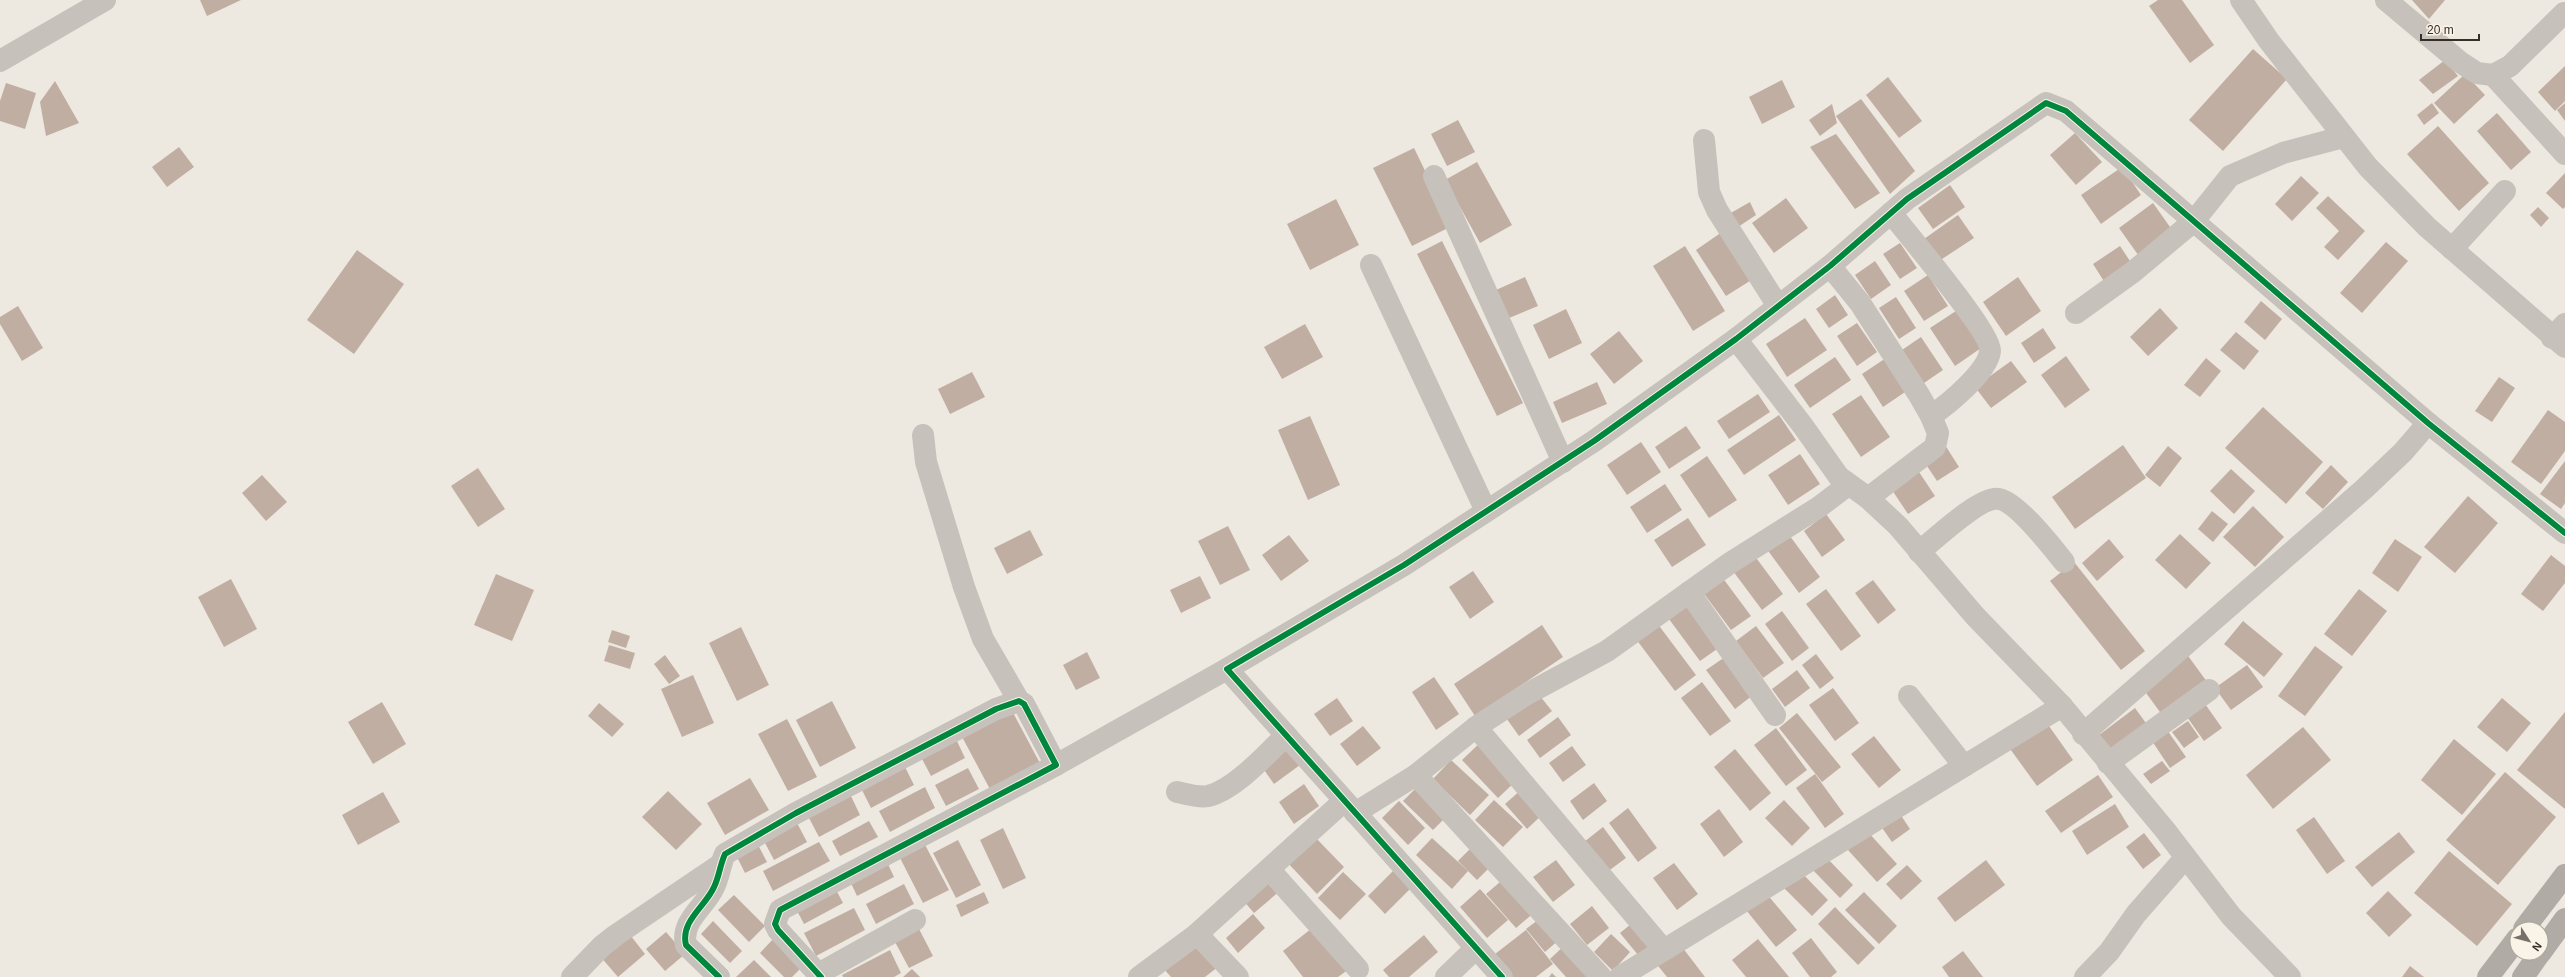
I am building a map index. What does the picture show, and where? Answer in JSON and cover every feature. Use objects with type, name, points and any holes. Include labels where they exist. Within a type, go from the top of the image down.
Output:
[{"type":"highway","points":[[2530,921],[2565,875]]},
{"type":"highway","points":[[2549,941],[2565,919]]},
{"type":"highway","points":[[2488,977],[2509,949]]},
{"type":"highway","points":[[2523,977],[2535,961]]},
{"type":"street","points":[[0,61],[105,0]]},
{"type":"street","points":[[2241,0],[2269,41],[2368,167],[2452,248],[2561,336]]},
{"type":"street","points":[[2386,0],[2460,62],[2477,73],[2493,75],[2510,66],[2562,9]]},
{"type":"street","points":[[2493,75],[2565,154]]},
{"type":"street","points":[[915,920],[819,976],[778,930],[775,924],[780,910],[1056,765],[1227,669],[1404,565],[1563,462],[1736,339],[1830,266],[1907,199],[2046,103],[2066,111],[2428,422],[2565,533]]},
{"type":"street","points":[[2076,313],[2133,272],[2194,221],[2230,176],[2277,156],[2318,142],[2343,137]]},
{"type":"street","points":[[1704,140],[1709,192],[1717,210],[1778,306]]},
{"type":"street","points":[[1434,176],[1563,462]]},
{"type":"street","points":[[2452,248],[2504,192]]},
{"type":"street","points":[[1891,212],[1975,321],[1988,341],[1990,351],[1986,362],[1958,397],[1932,416]]},
{"type":"street","points":[[1371,265],[1486,511]]},
{"type":"street","points":[[1830,266],[1860,303],[1932,416],[1938,433],[1935,447],[1868,498]]},
{"type":"street","points":[[1736,339],[1803,426],[1838,477],[1868,498],[1898,526],[1974,616],[2062,706],[2083,734],[2165,830],[2231,916],[2290,977]]},
{"type":"street","points":[[2083,734],[2364,489],[2403,452],[2428,422]]},
{"type":"street","points":[[923,435],[926,462],[964,587],[983,639],[1019,702],[1027,708],[1056,765]]},
{"type":"street","points":[[1139,977],[1197,934],[1269,869],[1349,807],[1416,774],[1476,727],[1548,681],[1607,651],[1689,592],[1848,485]]},
{"type":"street","points":[[1919,552],[1981,502],[1998,498],[2007,502],[2029,521],[2064,562]]},
{"type":"street","points":[[1689,592],[1775,715]]},
{"type":"street","points":[[1227,669],[1502,977]]},
{"type":"street","points":[[2108,763],[2209,690]]},
{"type":"street","points":[[1909,696],[1964,766]]},
{"type":"street","points":[[719,977],[686,945],[684,939],[691,920],[715,885],[721,864],[726,854],[796,813],[996,709],[1019,702]]},
{"type":"street","points":[[1620,977],[2062,706]]},
{"type":"street","points":[[1476,727],[1664,949]]},
{"type":"street","points":[[1177,792],[1198,796],[1222,791],[1268,753],[1286,735]]},
{"type":"street","points":[[1416,774],[1601,977]]},
{"type":"street","points":[[2085,977],[2109,952],[2136,914],[2185,858]]},
{"type":"street","points":[[572,977],[602,946],[616,935],[721,864]]},
{"type":"street","points":[[1269,869],[1358,969]]},
{"type":"street","points":[[1197,934],[1238,977]]},
{"type":"street","points":[[1446,977],[1476,948]]},
{"type":"building","points":[[200,0],[241,0],[207,16]]},
{"type":"building","points":[[2158,0],[2182,0],[2214,45],[2190,63],[2149,6]]},
{"type":"building","points":[[2412,0],[2445,0],[2429,19]]},
{"type":"building","points":[[2253,49],[2287,79],[2223,151],[2189,120]]},
{"type":"building","points":[[2445,60],[2458,76],[2433,94],[2419,80]]},
{"type":"building","points":[[2565,66],[2565,101],[2555,111],[2538,92]]},
{"type":"building","points":[[2465,74],[2485,95],[2454,124],[2434,103]]},
{"type":"building","points":[[1888,77],[1922,121],[1899,138],[1866,95]]},
{"type":"building","points":[[1782,80],[1795,107],[1762,124],[1749,97]]},
{"type":"building","points":[[55,81],[79,123],[46,136],[40,102]]},
{"type":"building","points":[[6,83],[36,93],[25,129],[0,121],[0,101]]},
{"type":"building","points":[[1861,99],[1915,171],[1890,194],[1836,116]]},
{"type":"building","points":[[2432,103],[2439,113],[2424,125],[2417,115]]},
{"type":"building","points":[[2565,103],[2565,121],[2557,110]]},
{"type":"building","points":[[1832,104],[1837,123],[1820,136],[1809,120]]},
{"type":"building","points":[[2497,113],[2531,152],[2511,170],[2477,131]]},
{"type":"building","points":[[1458,120],[1475,152],[1447,166],[1431,134]]},
{"type":"building","points":[[2438,126],[2489,183],[2459,211],[2407,154]]},
{"type":"building","points":[[2075,133],[2102,162],[2076,185],[2050,155]]},
{"type":"building","points":[[1836,134],[1880,193],[1855,209],[1810,147]]},
{"type":"building","points":[[179,147],[194,167],[167,187],[152,167]]},
{"type":"building","points":[[1414,148],[1452,226],[1412,246],[1373,168]]},
{"type":"building","points":[[1477,162],[1512,225],[1480,243],[1445,180]]},
{"type":"building","points":[[2122,167],[2141,195],[2101,224],[2081,195]]},
{"type":"building","points":[[2565,173],[2565,207],[2563,209],[2546,193]]},
{"type":"building","points":[[2301,176],[2319,193],[2292,221],[2275,204]]},
{"type":"building","points":[[1950,185],[1965,207],[1933,229],[1918,208]]},
{"type":"building","points":[[2328,196],[2365,231],[2338,260],[2324,247],[2339,231],[2316,208]]},
{"type":"building","points":[[1786,198],[1808,228],[1774,253],[1752,223]]},
{"type":"building","points":[[1336,199],[1359,245],[1310,270],[1287,224]]},
{"type":"building","points":[[1750,202],[1756,215],[1735,229],[1729,214]]},
{"type":"building","points":[[2153,203],[2175,234],[2141,259],[2119,228]]},
{"type":"building","points":[[2538,207],[2549,218],[2541,227],[2530,215]]},
{"type":"building","points":[[1958,215],[1974,238],[1939,261],[1924,239]]},
{"type":"building","points":[[1722,232],[1753,279],[1726,296],[1696,250]]},
{"type":"building","points":[[1442,241],[1523,403],[1497,416],[1417,254]]},
{"type":"building","points":[[2386,242],[2408,261],[2362,313],[2340,293]]},
{"type":"building","points":[[1900,243],[1917,268],[1900,279],[1883,254]]},
{"type":"building","points":[[1685,246],[1725,311],[1693,331],[1653,266]]},
{"type":"building","points":[[2120,246],[2134,267],[2107,286],[2093,264]]},
{"type":"building","points":[[357,250],[404,284],[354,354],[307,320]]},
{"type":"building","points":[[1875,261],[1891,285],[1871,299],[1855,275]]},
{"type":"building","points":[[1928,275],[1948,306],[1924,321],[1904,291]]},
{"type":"building","points":[[1525,277],[1538,306],[1509,318],[1496,290]]},
{"type":"building","points":[[2018,277],[2041,311],[2006,336],[1983,302]]},
{"type":"building","points":[[1835,295],[1848,315],[1829,328],[1816,309]]},
{"type":"building","points":[[1896,297],[1916,328],[1899,339],[1879,308]]},
{"type":"building","points":[[2261,301],[2282,319],[2265,340],[2244,322]]},
{"type":"building","points":[[18,306],[43,348],[22,361],[0,324],[0,317]]},
{"type":"building","points":[[2160,308],[2178,328],[2148,356],[2130,337]]},
{"type":"building","points":[[1566,309],[1582,343],[1549,359],[1533,325]]},
{"type":"building","points":[[1959,309],[1984,346],[1955,366],[1930,328]]},
{"type":"building","points":[[1805,318],[1827,350],[1787,377],[1766,344]]},
{"type":"building","points":[[1857,323],[1877,352],[1857,366],[1837,336]]},
{"type":"building","points":[[1305,324],[1323,357],[1282,379],[1264,347]]},
{"type":"building","points":[[2043,328],[2056,348],[2034,363],[2021,343]]},
{"type":"building","points":[[1619,331],[1643,361],[1614,384],[1590,354]]},
{"type":"building","points":[[2236,332],[2259,351],[2244,370],[2220,350]]},
{"type":"building","points":[[1921,337],[1943,370],[1924,383],[1902,350]]},
{"type":"building","points":[[2066,356],[2090,390],[2065,408],[2041,375]]},
{"type":"building","points":[[1835,357],[1851,380],[1810,408],[1794,385]]},
{"type":"building","points":[[1886,358],[1908,390],[1883,407],[1862,374]]},
{"type":"building","points":[[2206,358],[2221,371],[2200,397],[2184,385]]},
{"type":"building","points":[[2011,361],[2027,382],[1991,408],[1975,387]]},
{"type":"building","points":[[972,372],[985,397],[950,414],[938,389]]},
{"type":"building","points":[[2499,377],[2515,388],[2492,422],[2475,411]]},
{"type":"building","points":[[1597,382],[1607,404],[1562,423],[1553,402]]},
{"type":"building","points":[[1758,394],[1770,412],[1729,439],[1717,421]]},
{"type":"building","points":[[1861,395],[1890,437],[1861,457],[1832,414]]},
{"type":"building","points":[[2263,407],[2323,462],[2286,504],[2225,448]]},
{"type":"building","points":[[2548,410],[2565,422],[2565,451],[2541,484],[2511,462]]},
{"type":"building","points":[[1779,415],[1796,440],[1744,475],[1727,450]]},
{"type":"building","points":[[1310,416],[1340,485],[1308,500],[1278,430]]},
{"type":"building","points":[[1686,426],[1701,448],[1669,469],[1655,447]]},
{"type":"building","points":[[1641,442],[1661,472],[1627,495],[1607,465]]},
{"type":"building","points":[[1945,445],[1959,467],[1937,481],[1923,460]]},
{"type":"building","points":[[2123,445],[2146,478],[2075,529],[2052,497]]},
{"type":"building","points":[[2168,446],[2182,458],[2160,487],[2145,475]]},
{"type":"building","points":[[1800,454],[1820,484],[1788,505],[1768,475]]},
{"type":"building","points":[[1707,456],[1737,500],[1709,518],[1680,475]]},
{"type":"building","points":[[2565,461],[2565,503],[2561,509],[2540,494]]},
{"type":"building","points":[[2331,465],[2348,482],[2323,509],[2305,493]]},
{"type":"building","points":[[478,468],[505,509],[478,527],[451,486]]},
{"type":"building","points":[[1917,469],[1935,496],[1908,514],[1890,487]]},
{"type":"building","points":[[2231,469],[2255,491],[2234,514],[2210,491]]},
{"type":"building","points":[[262,475],[287,502],[266,521],[242,493]]},
{"type":"building","points":[[1665,484],[1682,510],[1647,533],[1630,507]]},
{"type":"building","points":[[2468,496],[2498,523],[2455,573],[2424,547]]},
{"type":"building","points":[[2253,506],[2284,537],[2255,567],[2223,537]]},
{"type":"building","points":[[2212,511],[2228,524],[2213,542],[2198,529]]},
{"type":"building","points":[[1826,514],[1845,540],[1822,557],[1804,531]]},
{"type":"building","points":[[1688,518],[1706,545],[1672,567],[1654,540]]},
{"type":"building","points":[[1228,526],[1250,570],[1220,585],[1198,541]]},
{"type":"building","points":[[1030,530],[1043,555],[1007,574],[994,548]]},
{"type":"building","points":[[1787,532],[1820,577],[1799,593],[1766,548]]},
{"type":"building","points":[[2180,534],[2211,563],[2186,589],[2155,560]]},
{"type":"building","points":[[1289,535],[1309,561],[1281,581],[1262,555]]},
{"type":"building","points":[[2109,539],[2124,557],[2097,581],[2082,563]]},
{"type":"building","points":[[2395,539],[2422,557],[2398,592],[2372,573]]},
{"type":"building","points":[[1754,555],[1783,594],[1762,610],[1733,571]]},
{"type":"building","points":[[2551,555],[2565,566],[2565,583],[2543,611],[2521,594]]},
{"type":"building","points":[[2074,562],[2145,651],[2121,670],[2050,581]]},
{"type":"building","points":[[1473,571],[1494,602],[1470,619],[1449,587]]},
{"type":"building","points":[[1719,573],[1751,616],[1731,630],[1699,587]]},
{"type":"building","points":[[496,574],[534,590],[512,641],[474,625]]},
{"type":"building","points":[[1200,576],[1211,598],[1181,613],[1170,590]]},
{"type":"building","points":[[231,579],[257,629],[224,647],[198,597]]},
{"type":"building","points":[[1873,580],[1896,610],[1878,624],[1855,593]]},
{"type":"building","points":[[1826,589],[1861,636],[1841,651],[1806,604]]},
{"type":"building","points":[[2359,589],[2387,611],[2352,656],[2324,634]]},
{"type":"building","points":[[1685,601],[1720,647],[1700,661],[1666,615]]},
{"type":"building","points":[[1782,611],[1809,648],[1792,661],[1765,624]]},
{"type":"building","points":[[2243,621],[2283,654],[2264,677],[2224,644]]},
{"type":"building","points":[[1657,623],[1696,675],[1675,691],[1636,639]]},
{"type":"building","points":[[1542,625],[1563,657],[1475,716],[1454,684]]},
{"type":"building","points":[[1756,626],[1784,663],[1763,678],[1736,641]]},
{"type":"building","points":[[741,627],[769,685],[737,701],[709,643]]},
{"type":"building","points":[[612,630],[630,636],[626,648],[608,642]]},
{"type":"building","points":[[609,645],[635,653],[630,669],[604,661]]},
{"type":"building","points":[[2315,646],[2343,667],[2305,716],[2278,696]]},
{"type":"building","points":[[1087,652],[1100,678],[1076,690],[1063,665]]},
{"type":"building","points":[[2186,653],[2210,686],[2165,719],[2141,686]]},
{"type":"building","points":[[1816,654],[1834,678],[1820,689],[1802,665]]},
{"type":"building","points":[[665,655],[680,676],[669,684],[654,664]]},
{"type":"building","points":[[1725,657],[1753,695],[1735,709],[1706,670]]},
{"type":"building","points":[[2247,665],[2263,687],[2231,710],[2215,688]]},
{"type":"building","points":[[1797,670],[1810,688],[1785,707],[1772,689]]},
{"type":"building","points":[[693,675],[714,723],[682,737],[661,689]]},
{"type":"building","points":[[1434,677],[1459,714],[1436,730],[1412,692]]},
{"type":"building","points":[[1702,682],[1731,721],[1710,736],[1681,698]]},
{"type":"building","points":[[1833,688],[1859,723],[1835,741],[1809,705]]},
{"type":"building","points":[[1536,691],[1552,711],[1519,736],[1504,715]]},
{"type":"building","points":[[1337,698],[1353,721],[1330,736],[1314,714]]},
{"type":"building","points":[[2502,698],[2531,723],[2507,752],[2477,727]]},
{"type":"building","points":[[832,701],[856,748],[820,767],[796,720]]},
{"type":"building","points":[[2203,701],[2222,728],[2204,741],[2185,714]]},
{"type":"building","points":[[382,702],[406,744],[373,764],[348,722]]},
{"type":"building","points":[[599,703],[624,724],[612,737],[588,716]]},
{"type":"building","points":[[1010,707],[1042,767],[992,793],[960,733]]},
{"type":"building","points":[[2135,708],[2148,726],[2112,752],[2099,735]]},
{"type":"building","points":[[2565,712],[2565,809],[2517,770]]},
{"type":"building","points":[[1797,713],[1841,767],[1822,782],[1779,728]]},
{"type":"building","points":[[1558,717],[1571,735],[1540,758],[1527,740]]},
{"type":"building","points":[[787,719],[817,777],[788,791],[758,734]]},
{"type":"building","points":[[2044,719],[2073,760],[2037,786],[2008,746]]},
{"type":"building","points":[[2188,721],[2199,737],[2184,748],[2172,732]]},
{"type":"building","points":[[1363,726],[1381,748],[1357,766],[1340,744]]},
{"type":"building","points":[[2303,727],[2331,760],[2273,809],[2246,775]]},
{"type":"building","points":[[1776,728],[1807,770],[1786,786],[1754,745]]},
{"type":"building","points":[[2167,730],[2186,757],[2170,768],[2152,741]]},
{"type":"building","points":[[1874,736],[1901,770],[1879,788],[1851,754]]},
{"type":"building","points":[[956,739],[965,758],[931,776],[921,757]]},
{"type":"building","points":[[2454,739],[2496,774],[2462,815],[2421,780]]},
{"type":"building","points":[[1482,741],[1518,779],[1498,798],[1462,760]]},
{"type":"building","points":[[1285,745],[1300,765],[1274,784],[1260,764]]},
{"type":"building","points":[[1572,746],[1586,765],[1563,782],[1549,763]]},
{"type":"building","points":[[1735,749],[1771,793],[1750,811],[1714,767]]},
{"type":"building","points":[[1451,760],[1489,795],[1470,815],[1433,779]]},
{"type":"building","points":[[2162,761],[2170,771],[2151,784],[2143,774]]},
{"type":"building","points":[[905,767],[914,785],[871,808],[862,790]]},
{"type":"building","points":[[968,768],[979,789],[946,806],[935,785]]},
{"type":"building","points":[[2505,772],[2556,817],[2498,885],[2446,840]]},
{"type":"building","points":[[1815,774],[1844,814],[1825,828],[1796,788]]},
{"type":"building","points":[[2098,775],[2113,797],[2061,833],[2045,811]]},
{"type":"building","points":[[750,778],[769,810],[725,835],[707,803]]},
{"type":"building","points":[[1594,783],[1607,801],[1583,820],[1570,801]]},
{"type":"building","points":[[1304,784],[1319,806],[1294,824],[1279,802]]},
{"type":"building","points":[[1419,785],[1449,814],[1433,830],[1403,801]]},
{"type":"building","points":[[925,787],[935,808],[890,832],[879,811]]},
{"type":"building","points":[[1522,789],[1544,813],[1527,829],[1505,804]]},
{"type":"building","points":[[668,791],[702,824],[676,850],[642,817]]},
{"type":"building","points":[[383,792],[400,822],[358,845],[342,815]]},
{"type":"building","points":[[850,794],[860,815],[819,837],[808,816]]},
{"type":"building","points":[[1494,800],[1523,827],[1503,847],[1475,820]]},
{"type":"building","points":[[1784,800],[1810,828],[1792,846],[1765,818]]},
{"type":"building","points":[[1399,801],[1425,828],[1408,845],[1382,818]]},
{"type":"building","points":[[2115,804],[2129,827],[2087,855],[2072,831]]},
{"type":"building","points":[[1628,808],[1657,848],[1638,862],[1609,823]]},
{"type":"building","points":[[1896,808],[1910,829],[1892,842],[1878,822]]},
{"type":"building","points":[[1719,809],[1743,842],[1724,857],[1700,824]]},
{"type":"building","points":[[2314,817],[2345,861],[2327,874],[2296,830]]},
{"type":"building","points":[[869,821],[878,837],[840,856],[832,841]]},
{"type":"building","points":[[797,823],[807,842],[774,860],[764,841]]},
{"type":"building","points":[[1603,827],[1626,858],[1607,872],[1584,842]]},
{"type":"building","points":[[1003,828],[1026,878],[1003,889],[980,840]]},
{"type":"building","points":[[1868,832],[1897,864],[1877,882],[1848,850]]},
{"type":"building","points":[[2399,832],[2415,852],[2372,887],[2355,867]]},
{"type":"building","points":[[2144,833],[2161,855],[2143,869],[2126,847]]},
{"type":"building","points":[[1312,834],[1344,867],[1317,894],[1285,860]]},
{"type":"building","points":[[1432,838],[1468,871],[1452,889],[1416,855]]},
{"type":"building","points":[[958,840],[981,885],[956,898],[933,853]]},
{"type":"building","points":[[756,841],[767,862],[745,873],[735,853]]},
{"type":"building","points":[[819,842],[830,861],[773,891],[763,871]]},
{"type":"building","points":[[924,843],[949,890],[923,903],[899,856]]},
{"type":"building","points":[[1475,844],[1494,863],[1477,880],[1458,861]]},
{"type":"building","points":[[2449,851],[2512,904],[2477,946],[2414,893]]},
{"type":"building","points":[[1824,855],[1853,885],[1840,898],[1811,868]]},
{"type":"building","points":[[1556,860],[1575,885],[1553,902],[1533,877]]},
{"type":"building","points":[[1986,860],[2005,885],[1955,922],[1937,898]]},
{"type":"building","points":[[887,862],[894,877],[857,896],[850,881]]},
{"type":"building","points":[[1674,863],[1698,894],[1677,910],[1653,878]]},
{"type":"building","points":[[1907,865],[1922,881],[1901,900],[1886,884]]},
{"type":"building","points":[[1799,870],[1828,900],[1812,916],[1783,887]]},
{"type":"building","points":[[1393,871],[1410,889],[1385,914],[1368,896]]},
{"type":"building","points":[[1343,872],[1366,894],[1340,920],[1318,898]]},
{"type":"building","points":[[1268,875],[1281,890],[1254,913],[1242,899]]},
{"type":"building","points":[[1507,876],[1537,910],[1516,928],[1486,894]]},
{"type":"building","points":[[833,884],[843,903],[804,924],[794,905]]},
{"type":"building","points":[[904,884],[914,904],[876,924],[866,904]]},
{"type":"building","points":[[1480,889],[1508,920],[1487,938],[1460,907]]},
{"type":"building","points":[[2388,891],[2412,915],[2389,937],[2366,913]]},
{"type":"building","points":[[984,892],[989,903],[961,917],[956,905]]},
{"type":"building","points":[[1864,892],[1897,926],[1879,944],[1845,910]]},
{"type":"building","points":[[1766,893],[1797,930],[1776,947],[1746,910]]},
{"type":"building","points":[[734,895],[765,926],[749,942],[718,910]]},
{"type":"building","points":[[1592,906],[1609,928],[1587,945],[1570,924]]},
{"type":"building","points":[[1835,907],[1875,948],[1858,965],[1818,924]]},
{"type":"building","points":[[854,908],[865,930],[816,956],[804,933]]},
{"type":"building","points":[[1253,914],[1265,928],[1238,953],[1226,938]]},
{"type":"building","points":[[1542,917],[1560,939],[1545,952],[1526,929]]},
{"type":"building","points":[[1636,920],[1653,943],[1638,955],[1620,933]]},
{"type":"building","points":[[713,921],[742,951],[730,963],[701,934]]},
{"type":"building","points":[[1316,925],[1349,969],[1338,977],[1303,977],[1283,951]]},
{"type":"building","points":[[918,927],[933,956],[909,968],[894,940]]},
{"type":"building","points":[[1526,930],[1553,964],[1536,977],[1513,977],[1495,954]]},
{"type":"building","points":[[627,931],[645,954],[618,977],[599,955]]},
{"type":"building","points":[[666,932],[685,954],[665,971],[646,949]]},
{"type":"building","points":[[1611,934],[1630,952],[1613,971],[1594,952]]},
{"type":"building","points":[[1424,935],[1438,952],[1409,977],[1389,977],[1383,970]]},
{"type":"building","points":[[775,937],[804,965],[792,977],[784,977],[760,953]]},
{"type":"building","points":[[1811,938],[1837,972],[1831,977],[1810,977],[1792,953]]},
{"type":"building","points":[[1758,939],[1789,977],[1746,977],[1732,960]]},
{"type":"building","points":[[1198,940],[1219,966],[1205,977],[1171,977],[1163,968]]},
{"type":"building","points":[[1567,943],[1595,977],[1566,977],[1550,959]]},
{"type":"building","points":[[1679,943],[1705,977],[1667,977],[1655,962]]},
{"type":"building","points":[[890,950],[901,973],[894,977],[843,977],[842,975]]},
{"type":"building","points":[[1963,951],[1983,977],[1949,977],[1942,967]]},
{"type":"building","points":[[754,960],[771,977],[736,977]]},
{"type":"building","points":[[2410,966],[2424,977],[2402,977]]},
{"type":"building","points":[[912,969],[920,977],[903,977]]},
{"type":"building","points":[[1552,973],[1556,977],[1549,977]]},
{"type":"cycle path","points":[[1502,977],[1227,669],[1404,565],[1594,441],[1736,339],[1830,266],[1907,199],[2046,103],[2066,111],[2428,423],[2565,533]]},
{"type":"cycle path","points":[[719,977],[686,945],[685,936],[690,921],[714,887],[725,854],[796,813],[996,709],[1019,701],[1024,704],[1056,765],[780,910],[775,924],[778,930],[821,977]]}]
